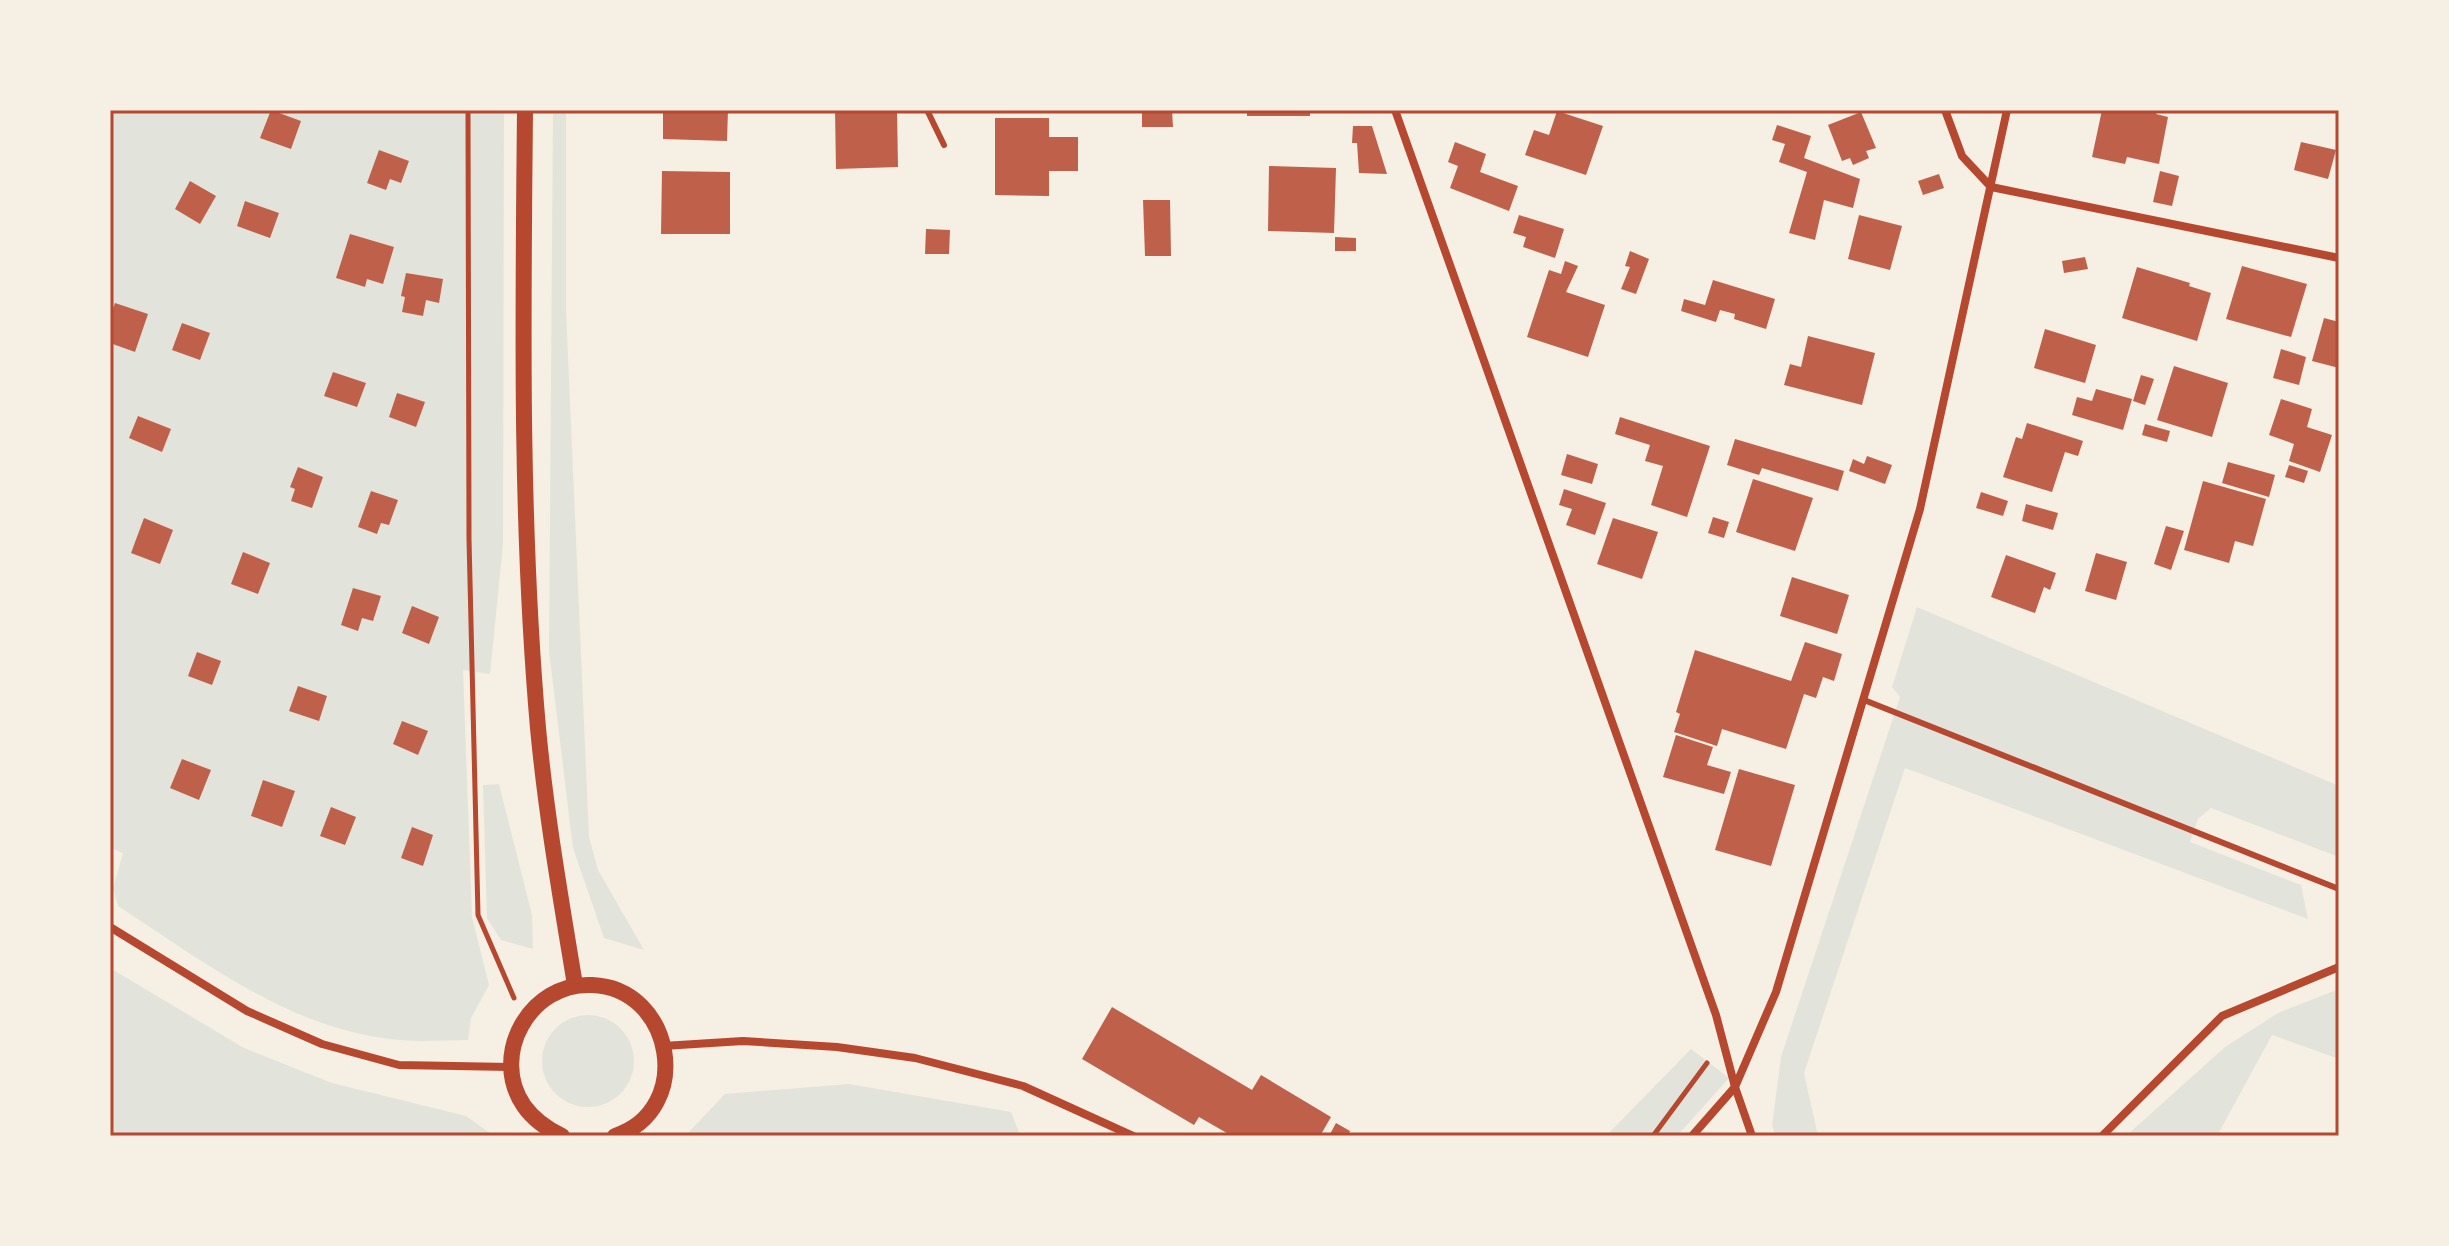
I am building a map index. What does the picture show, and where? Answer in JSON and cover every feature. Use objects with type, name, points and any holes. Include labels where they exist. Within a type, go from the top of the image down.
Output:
[{"type":"main road","points":[[525,110],[523,352],[530,605],[538,727],[549,826],[575,985]]},
{"type":"main road","points":[[562,1136],[541,1124],[525,1107],[516,1091],[511,1067],[512,1045],[523,1020],[535,1006],[553,993],[575,985],[607,986],[632,998],[653,1017],[663,1046],[666,1074],[655,1104],[641,1121],[615,1136]]},
{"type":"street","points":[[1395,110],[1723,1041],[1752,1136]]},
{"type":"street","points":[[1945,110],[1962,156],[1991,187],[2339,258]]},
{"type":"street","points":[[1692,1136],[1735,1087],[1776,992],[1920,509],[2007,110]]},
{"type":"street","points":[[110,927],[247,1011],[322,1044],[399,1065],[511,1067]]},
{"type":"street","points":[[2102,1136],[2222,1016],[2339,967]]},
{"type":"street","points":[[663,1046],[743,1041],[837,1047],[915,1058],[1023,1086],[1133,1136]]},
{"type":"lane","points":[[927,110],[944,145]]},
{"type":"lane","points":[[1864,700],[2339,889]]},
{"type":"path","points":[[468,110],[469,539],[478,915],[523,1020]]},
{"type":"path","points":[[1653,1136],[1723,1041]]},
{"type":"shaded area","points":[[110,110],[504,110],[503,544],[490,674],[463,670],[472,917],[489,985],[471,1018],[468,1040],[400,1040],[360,1034],[323,1023],[252,991],[118,906],[113,888],[123,853],[110,848]]},
{"type":"shaded area","points":[[553,110],[566,110],[566,310],[589,837],[598,870],[644,950],[604,938],[573,848],[549,651]]},
{"type":"shaded area","points":[[1917,607],[2339,786],[2339,857],[2211,808],[2198,819],[2190,842],[2301,885],[2308,919],[1905,768],[1804,1073],[1818,1136],[1776,1136],[1772,1126],[1781,1057],[1900,697],[1892,687]]},
{"type":"shaded area","points":[[499,784],[532,915],[533,949],[501,940],[487,918],[483,785]]},
{"type":"shaded area","points":[[110,968],[244,1048],[332,1083],[466,1116],[494,1136],[110,1136]]},
{"type":"shaded area","points":[[2339,989],[2339,1059],[2272,1035],[2217,1136],[2126,1136],[2225,1047],[2278,1013]]},
{"type":"shaded area","points":[[588,1015],[606,1019],[620,1029],[630,1043],[634,1061],[630,1079],[620,1093],[606,1103],[588,1107],[570,1103],[556,1093],[546,1079],[542,1061],[546,1043],[556,1029],[570,1019]]},
{"type":"shaded area","points":[[1691,1049],[1729,1078],[1677,1136],[1606,1136]]},
{"type":"shaded area","points":[[849,1084],[1011,1112],[1020,1135],[685,1136],[725,1094]]},
{"type":"building","points":[[271,110],[301,121],[291,149],[260,138]]},
{"type":"building","points":[[663,110],[728,110],[727,141],[663,139]]},
{"type":"building","points":[[835,110],[897,110],[898,167],[836,169]]},
{"type":"building","points":[[1142,110],[1172,110],[1173,127],[1142,127]]},
{"type":"building","points":[[1247,110],[1310,110],[1310,116],[1247,116]]},
{"type":"building","points":[[2102,110],[2156,110],[2156,114],[2168,117],[2159,164],[2127,157],[2125,164],[2092,157]]},
{"type":"building","points":[[1557,111],[1603,126],[1586,175],[1525,155],[1534,130],[1549,135]]},
{"type":"building","points":[[1861,112],[1876,148],[1866,151],[1869,158],[1853,165],[1850,158],[1842,161],[1828,125]]},
{"type":"building","points":[[995,118],[1049,118],[1049,137],[1078,137],[1078,171],[1049,171],[1049,196],[995,195]]},
{"type":"building","points":[[1777,125],[1811,136],[1804,158],[1860,179],[1853,208],[1824,200],[1815,240],[1789,233],[1807,172],[1779,162],[1785,144],[1772,140]]},
{"type":"building","points":[[1353,126],[1372,126],[1387,174],[1359,173],[1357,143],[1352,143]]},
{"type":"building","points":[[1455,142],[1486,154],[1480,172],[1518,186],[1509,211],[1450,188],[1458,166],[1448,162]]},
{"type":"building","points":[[2301,142],[2336,150],[2328,179],[2294,170]]},
{"type":"building","points":[[379,150],[409,161],[401,183],[390,179],[386,190],[367,183]]},
{"type":"building","points":[[1269,166],[1336,168],[1334,233],[1268,231]]},
{"type":"building","points":[[662,171],[730,172],[730,234],[661,234]]},
{"type":"building","points":[[2160,171],[2179,176],[2172,206],[2153,202]]},
{"type":"building","points":[[1939,174],[1944,188],[1923,195],[1918,181]]},
{"type":"building","points":[[190,181],[216,196],[200,224],[175,209]]},
{"type":"building","points":[[1143,200],[1170,200],[1171,256],[1145,256]]},
{"type":"building","points":[[245,201],[279,213],[270,238],[237,226]]},
{"type":"building","points":[[1519,215],[1564,229],[1555,258],[1523,247],[1526,237],[1513,233]]},
{"type":"building","points":[[1859,215],[1902,226],[1890,270],[1848,259]]},
{"type":"building","points":[[926,229],[950,230],[949,254],[925,254]]},
{"type":"building","points":[[350,234],[394,247],[383,284],[367,279],[365,287],[336,278]]},
{"type":"building","points":[[1335,237],[1356,238],[1356,251],[1335,251]]},
{"type":"building","points":[[1630,251],[1649,259],[1636,294],[1621,289],[1630,267],[1625,266]]},
{"type":"building","points":[[2085,257],[2088,269],[2064,273],[2062,261]]},
{"type":"building","points":[[1565,261],[1578,266],[1566,292],[1605,305],[1588,357],[1527,337],[1549,270],[1561,274]]},
{"type":"building","points":[[2242,266],[2307,284],[2291,337],[2226,319]]},
{"type":"building","points":[[2137,267],[2190,283],[2189,286],[2211,293],[2197,341],[2122,318]]},
{"type":"building","points":[[406,273],[443,279],[439,303],[426,300],[423,316],[402,312],[405,297],[401,296]]},
{"type":"building","points":[[1713,280],[1775,299],[1766,329],[1734,319],[1735,314],[1720,310],[1716,322],[1681,311],[1684,299],[1705,305]]},
{"type":"building","points":[[115,303],[148,314],[135,352],[110,343],[110,316]]},
{"type":"building","points":[[2324,318],[2339,322],[2339,368],[2312,361]]},
{"type":"building","points":[[182,323],[210,333],[200,360],[172,350]]},
{"type":"building","points":[[2045,329],[2096,345],[2085,383],[2034,368]]},
{"type":"building","points":[[1808,336],[1875,353],[1862,405],[1784,385],[1790,364],[1801,367]]},
{"type":"building","points":[[2281,349],[2306,357],[2299,385],[2273,378]]},
{"type":"building","points":[[2174,366],[2228,383],[2212,437],[2157,420]]},
{"type":"building","points":[[333,372],[366,383],[357,407],[324,396]]},
{"type":"building","points":[[2141,375],[2154,379],[2145,405],[2133,401]]},
{"type":"building","points":[[2096,389],[2132,399],[2123,430],[2072,415],[2077,397],[2092,401]]},
{"type":"building","points":[[397,393],[425,402],[416,427],[389,417]]},
{"type":"building","points":[[2281,399],[2312,409],[2307,427],[2332,435],[2320,472],[2289,461],[2294,444],[2269,435]]},
{"type":"building","points":[[138,416],[171,429],[162,452],[129,438]]},
{"type":"building","points":[[1620,417],[1710,446],[1687,517],[1651,505],[1663,466],[1645,461],[1650,445],[1615,434]]},
{"type":"building","points":[[2027,423],[2083,441],[2078,456],[2065,452],[2052,492],[2003,477],[2016,437],[2022,439]]},
{"type":"building","points":[[2145,424],[2170,431],[2167,442],[2142,435]]},
{"type":"building","points":[[1735,439],[1844,471],[1838,491],[1762,468],[1759,475],[1727,465]]},
{"type":"building","points":[[1567,454],[1598,464],[1592,484],[1561,475]]},
{"type":"building","points":[[1867,456],[1892,465],[1885,484],[1849,471],[1853,459],[1864,464]]},
{"type":"building","points":[[2228,462],[2275,475],[2269,497],[2222,483]]},
{"type":"building","points":[[2289,465],[2308,471],[2304,483],[2285,477]]},
{"type":"building","points":[[298,467],[323,477],[312,508],[291,501],[295,489],[290,487]]},
{"type":"building","points":[[1753,479],[1813,498],[1795,551],[1736,532]]},
{"type":"building","points":[[2203,481],[2266,499],[2253,546],[2235,541],[2229,563],[2184,550]]},
{"type":"building","points":[[1564,489],[1606,503],[1595,535],[1566,525],[1572,509],[1559,505]]},
{"type":"building","points":[[371,491],[398,500],[389,525],[381,523],[377,534],[358,527]]},
{"type":"building","points":[[1981,492],[2008,501],[2003,516],[1976,508]]},
{"type":"building","points":[[2026,504],[2058,513],[2053,530],[2022,521]]},
{"type":"building","points":[[1713,517],[1729,522],[1724,538],[1708,533]]},
{"type":"building","points":[[144,518],[173,530],[160,564],[131,553]]},
{"type":"building","points":[[1613,518],[1658,532],[1642,579],[1597,564]]},
{"type":"building","points":[[2166,526],[2184,531],[2171,570],[2154,564]]},
{"type":"building","points":[[243,552],[270,563],[258,594],[231,584]]},
{"type":"building","points":[[2096,553],[2127,562],[2116,600],[2085,591]]},
{"type":"building","points":[[2006,555],[2056,573],[2050,590],[2044,587],[2035,613],[1991,597]]},
{"type":"building","points":[[1792,577],[1849,595],[1837,634],[1780,616]]},
{"type":"building","points":[[353,588],[381,596],[373,621],[362,618],[358,631],[341,625]]},
{"type":"building","points":[[412,606],[439,617],[429,644],[402,633]]},
{"type":"building","points":[[1805,642],[1842,654],[1834,681],[1823,677],[1816,698],[1804,694],[1786,749],[1722,729],[1717,746],[1674,732],[1680,714],[1676,712],[1695,650],[1791,681]]},
{"type":"building","points":[[197,652],[221,661],[212,685],[188,676]]},
{"type":"building","points":[[298,686],[327,696],[319,721],[289,711]]},
{"type":"building","points":[[402,721],[428,731],[418,755],[393,744]]},
{"type":"building","points":[[1676,735],[1713,747],[1707,765],[1731,772],[1724,794],[1663,777]]},
{"type":"building","points":[[182,759],[211,770],[199,800],[170,788]]},
{"type":"building","points":[[1739,769],[1795,785],[1771,866],[1715,850]]},
{"type":"building","points":[[263,780],[295,791],[282,827],[251,816]]},
{"type":"building","points":[[331,807],[356,817],[345,845],[320,836]]},
{"type":"building","points":[[412,827],[433,835],[423,866],[401,858]]},
{"type":"building","points":[[1112,1007],[1252,1090],[1261,1075],[1331,1117],[1320,1136],[1232,1136],[1199,1117],[1194,1125],[1082,1059]]},
{"type":"building","points":[[1336,1123],[1350,1131],[1348,1136],[1329,1136]]}]
